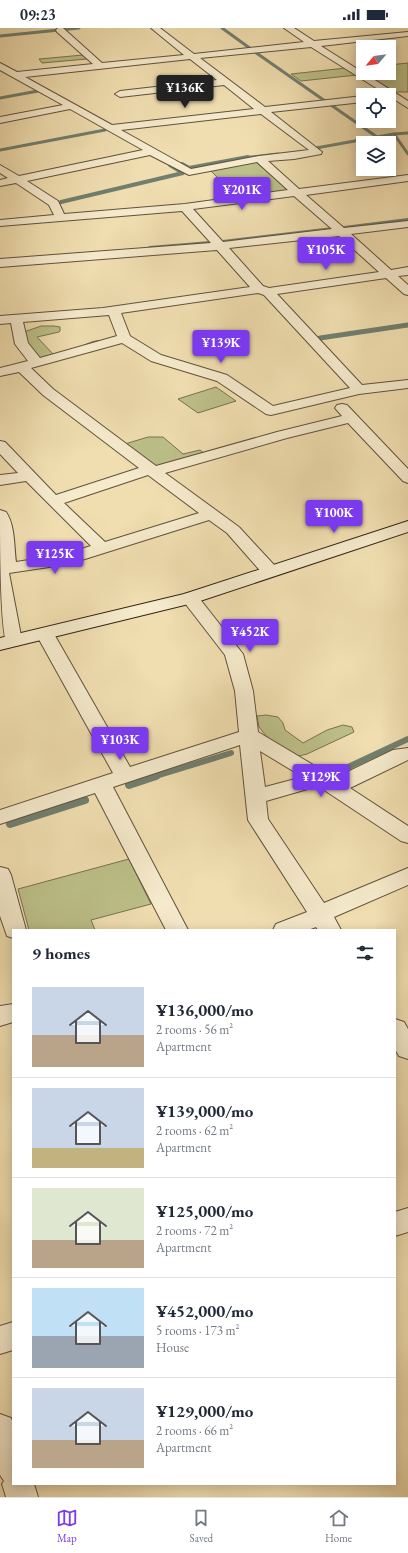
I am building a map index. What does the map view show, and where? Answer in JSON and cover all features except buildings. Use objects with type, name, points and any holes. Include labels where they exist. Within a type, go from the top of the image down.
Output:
[{"type":"street","points":[[0,66],[189,172],[259,159],[294,156],[316,152],[155,28]]},
{"type":"street","points":[[288,28],[380,88]]},
{"type":"street","points":[[60,30],[100,66]]},
{"type":"street","points":[[0,77],[408,34]]},
{"type":"street","points":[[120,94],[225,82]]},
{"type":"street","points":[[396,94],[408,93]]},
{"type":"street","points":[[396,98],[408,105]]},
{"type":"street","points":[[111,128],[356,100]]},
{"type":"street","points":[[0,120],[72,106]]},
{"type":"street","points":[[0,183],[153,151]]},
{"type":"street","points":[[259,159],[408,291]]},
{"type":"street","points":[[0,168],[54,203],[60,217]]},
{"type":"street","points":[[0,223],[185,207],[408,178]]},
{"type":"street","points":[[185,207],[220,246],[359,390]]},
{"type":"street","points":[[0,263],[220,246],[408,224]]},
{"type":"street","points":[[0,320],[114,310],[408,271]]},
{"type":"street","points":[[114,310],[124,338],[156,358],[222,378],[271,411],[359,390],[408,384]]},
{"type":"street","points":[[16,319],[22,344],[38,362]]},
{"type":"street","points":[[0,372],[124,338]]},
{"type":"street","points":[[22,367],[48,392],[233,530],[270,571]]},
{"type":"street","points":[[331,396],[408,478]]},
{"type":"street","points":[[53,501],[152,470],[352,418]]},
{"type":"street","points":[[0,445],[53,501],[102,548]]},
{"type":"street","points":[[0,480],[29,476]]},
{"type":"street","points":[[3,569],[63,560],[211,514]]},
{"type":"street","points":[[0,515],[4,529],[3,569],[6,643],[190,598],[408,526]]},
{"type":"street","points":[[190,598],[234,654],[244,690],[258,820],[324,920]]},
{"type":"street","points":[[45,634],[124,776]]},
{"type":"street","points":[[0,817],[249,735],[327,783],[408,836]]},
{"type":"street","points":[[255,797],[327,783],[400,754],[408,754]]},
{"type":"street","points":[[102,784],[176,929]]},
{"type":"street","points":[[0,875],[15,929]]},
{"type":"street","points":[[288,929],[324,920],[408,876]]},
{"type":"street","points":[[0,1016],[12,1013]]},
{"type":"street","points":[[396,1031],[408,1049]]},
{"type":"street","points":[[396,1224],[408,1220]]},
{"type":"street","points":[[0,1340],[12,1336]]},
{"type":"street","points":[[0,1429],[12,1466]]},
{"type":"street","points":[[18,1485],[22,1497]]},
{"type":"green space","points":[[83,55],[87,59],[42,63],[39,59]]},
{"type":"green space","points":[[408,63],[408,92],[396,92],[396,88],[387,88],[374,80],[396,80],[396,64]]},
{"type":"green space","points":[[346,68],[356,75],[301,81],[291,74]]},
{"type":"green space","points":[[250,161],[256,162],[288,190],[284,192],[238,198],[209,169]]},
{"type":"green space","points":[[41,326],[60,327],[59,332],[37,337],[53,354],[73,350],[94,341],[106,342],[43,359],[35,354],[28,344],[24,332]]},
{"type":"green space","points":[[216,387],[236,401],[198,413],[178,399]]},
{"type":"green space","points":[[148,437],[163,437],[183,454],[200,450],[205,454],[159,468],[125,444]]},
{"type":"green space","points":[[266,715],[278,717],[283,723],[285,730],[303,743],[327,730],[343,725],[352,727],[354,732],[307,754],[299,756],[290,754],[267,737],[259,727],[257,716]]},
{"type":"green space","points":[[129,859],[151,904],[91,920],[95,929],[29,929],[18,889]]},
{"type":"waterway","points":[[0,36],[79,28]]},
{"type":"waterway","points":[[222,28],[251,49]]},
{"type":"waterway","points":[[255,52],[325,101]]},
{"type":"waterway","points":[[0,98],[38,91]]},
{"type":"waterway","points":[[331,105],[376,136]]},
{"type":"waterway","points":[[0,150],[105,130]]},
{"type":"waterway","points":[[394,134],[408,133]]},
{"type":"waterway","points":[[383,136],[394,134]]},
{"type":"waterway","points":[[394,134],[408,154]]},
{"type":"waterway","points":[[316,148],[356,141]]},
{"type":"waterway","points":[[244,158],[278,154]]},
{"type":"waterway","points":[[244,158],[248,157]]},
{"type":"waterway","points":[[182,164],[189,168],[244,158]]},
{"type":"waterway","points":[[61,202],[183,173],[170,165]]},
{"type":"waterway","points":[[344,228],[408,220]]},
{"type":"waterway","points":[[223,242],[333,229]]},
{"type":"waterway","points":[[150,248],[210,243]]},
{"type":"waterway","points":[[320,338],[408,325]]},
{"type":"waterway","points":[[333,774],[408,739]]},
{"type":"waterway","points":[[153,777],[231,753]]},
{"type":"waterway","points":[[129,785],[153,777]]},
{"type":"waterway","points":[[10,824],[85,800]]}]
